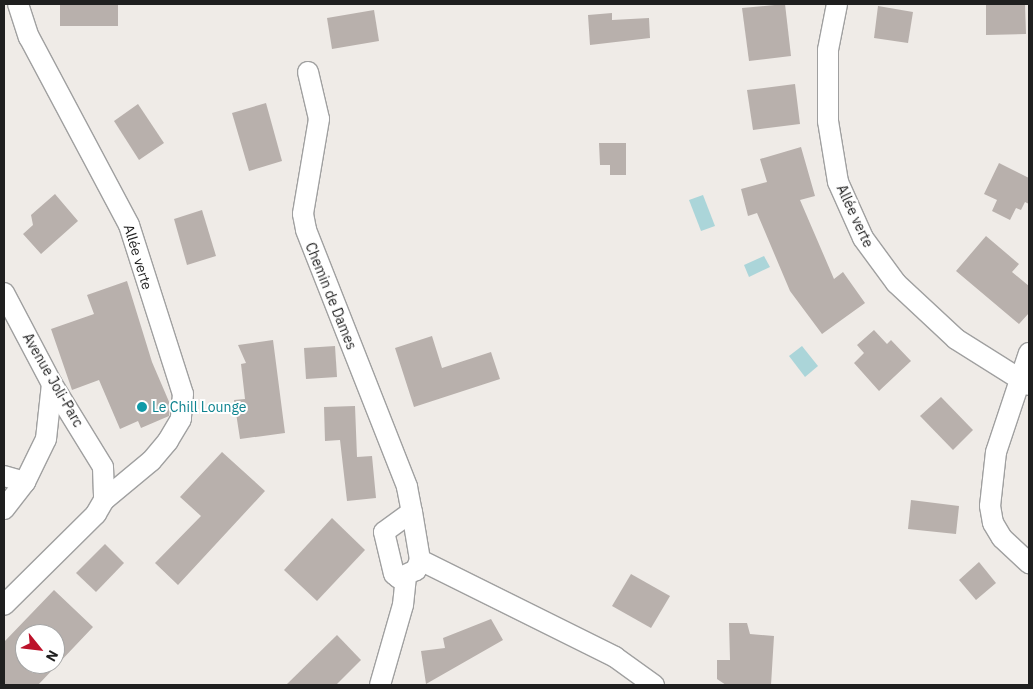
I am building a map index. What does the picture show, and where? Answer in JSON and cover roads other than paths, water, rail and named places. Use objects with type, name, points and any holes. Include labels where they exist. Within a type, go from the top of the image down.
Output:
[{"type":"street","name":"Allée verte","points":[[4,605],[96,514],[104,500],[151,461],[168,441],[181,419],[183,394],[126,219],[28,37],[18,4]]},
{"type":"street","name":"Allée verte","points":[[837,4],[828,50],[828,121],[838,182],[850,212],[876,261],[896,283],[956,339],[1024,383]]},
{"type":"street","name":"Chemin de Dames","points":[[308,72],[319,119],[303,214],[306,230],[407,487],[420,560]]},
{"type":"street","name":"Avenue Joli-Parc","points":[[4,293],[52,384],[102,467],[104,500]]},
{"type":"street","points":[[1029,353],[1024,383],[996,452],[990,506],[993,523],[1002,538],[1029,563]]},
{"type":"street","points":[[4,509],[25,482],[46,439],[52,384]]},
{"type":"street","points":[[4,476],[25,482]]},
{"type":"street","points":[[406,578],[394,574],[384,532],[412,512]]},
{"type":"street","points":[[380,685],[403,605],[406,578],[416,570],[420,560],[615,657],[654,685]]},
{"type":"water","points":[[703,195],[715,226],[701,231],[689,200]]},
{"type":"water","points":[[764,256],[770,267],[749,277],[744,265]]},
{"type":"water","points":[[802,346],[818,366],[805,377],[789,356]]},
{"type":"place","name":"Le Chill Lounge","points":[[142,407]]}]
